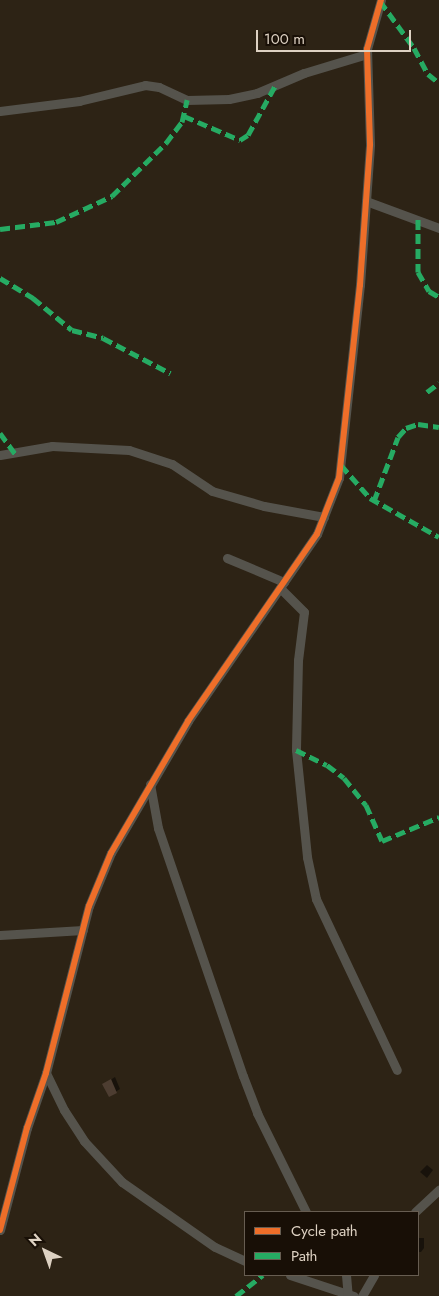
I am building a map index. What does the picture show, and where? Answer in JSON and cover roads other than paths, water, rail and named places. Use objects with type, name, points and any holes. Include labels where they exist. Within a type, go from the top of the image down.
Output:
[{"type":"street","points":[[0,1230],[27,1128],[46,1073],[83,930],[97,884],[111,853],[188,720],[282,585],[324,517],[339,478],[360,285],[366,201],[370,125],[367,54],[381,0]]},
{"type":"street","points":[[0,111],[79,101],[145,85],[159,87],[187,100],[229,100],[257,93],[304,73],[367,54]]},
{"type":"street","points":[[366,201],[439,228]]},
{"type":"street","points":[[0,455],[52,446],[129,450],[172,464],[212,491],[264,506],[324,517]]},
{"type":"street","points":[[227,558],[282,585],[304,612],[298,660],[296,750],[307,856],[316,899],[397,1070]]},
{"type":"street","points":[[150,784],[158,828],[256,1112],[306,1211]]},
{"type":"street","points":[[0,935],[83,930]]},
{"type":"street","points":[[46,1073],[64,1110],[84,1141],[122,1182],[215,1247],[244,1260]]},
{"type":"street","points":[[416,1211],[439,1190]]},
{"type":"street","points":[[293,1276],[350,1296]]},
{"type":"street","points":[[346,1276],[350,1296]]},
{"type":"street","points":[[362,1296],[373,1276]]}]
